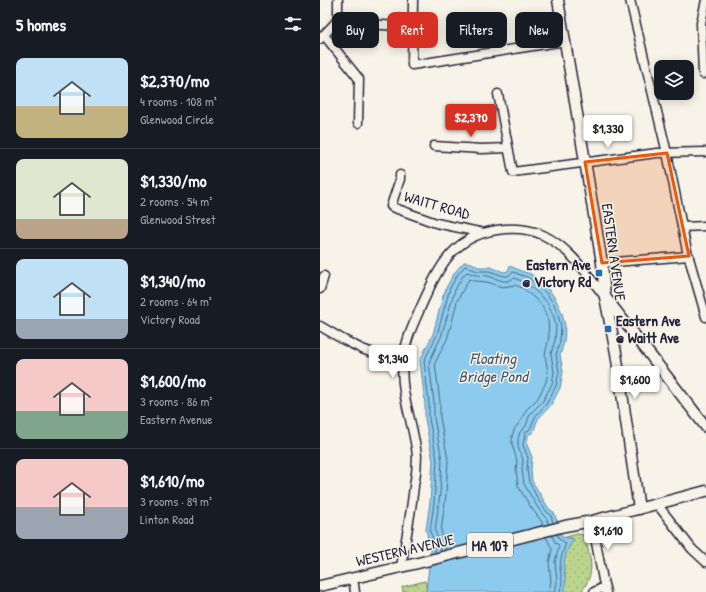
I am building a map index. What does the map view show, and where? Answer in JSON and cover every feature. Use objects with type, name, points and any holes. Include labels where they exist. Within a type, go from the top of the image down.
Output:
[{"type":"main road","name":"EASTERN AVENUE","points":[[558,0],[602,263],[605,297],[616,353],[639,509]]},
{"type":"main road","points":[[605,297],[706,427]]},
{"type":"main road","name":"WESTERN AVENUE","points":[[320,586],[592,521],[706,491]]},
{"type":"street","points":[[337,12],[338,0]]},
{"type":"street","points":[[413,0],[413,12]]},
{"type":"street","points":[[630,0],[667,153],[688,256],[703,293],[706,317]]},
{"type":"street","points":[[704,74],[702,23],[706,0]]},
{"type":"street","points":[[332,26],[322,37],[359,79],[358,123]]},
{"type":"street","points":[[412,48],[412,65],[565,41]]},
{"type":"street","points":[[498,94],[513,172],[657,153],[706,152]]},
{"type":"street","points":[[434,146],[481,149],[508,148]]},
{"type":"street","name":"WAITT ROAD","points":[[400,175],[391,206],[392,207],[436,223],[484,233]]},
{"type":"street","points":[[682,227],[706,226]]},
{"type":"street","points":[[401,567],[413,498],[417,457],[404,387],[403,364],[405,350],[412,328],[439,268],[448,256],[467,240],[484,233],[510,229],[534,232],[543,235],[572,257],[605,297]]},
{"type":"street","points":[[602,263],[688,256]]},
{"type":"street","points":[[320,289],[324,276]]},
{"type":"street","points":[[320,326],[362,349],[403,364]]},
{"type":"street","points":[[657,504],[692,549],[706,562]]},
{"type":"street","points":[[592,521],[605,589],[594,592]]},
{"type":"street","points":[[353,578],[355,592]]},
{"type":"highlighted area","points":[[667,153],[689,256],[602,263],[585,162]]},
{"type":"green space","points":[[577,534],[583,535],[585,538],[591,566],[589,578],[581,592],[553,592],[559,539]]},
{"type":"green space","points":[[425,581],[428,592],[403,592],[402,587]]},
{"type":"water","name":"Floating Bridge Pond","points":[[464,262],[472,263],[478,267],[490,267],[504,272],[508,271],[510,266],[531,274],[549,290],[555,298],[562,313],[565,326],[564,342],[560,355],[563,372],[560,388],[551,405],[538,419],[533,432],[528,435],[527,445],[532,457],[532,481],[549,509],[554,512],[562,537],[574,539],[570,544],[565,560],[564,567],[566,585],[563,592],[426,592],[431,550],[426,530],[433,461],[425,419],[425,404],[420,360],[433,334],[447,286],[455,272]]},
{"type":"place","name":"Eastern Ave @ Victory Rd","points":[[599,273]]},
{"type":"place","name":"Eastern Ave @ Waitt Ave","points":[[608,329]]}]
